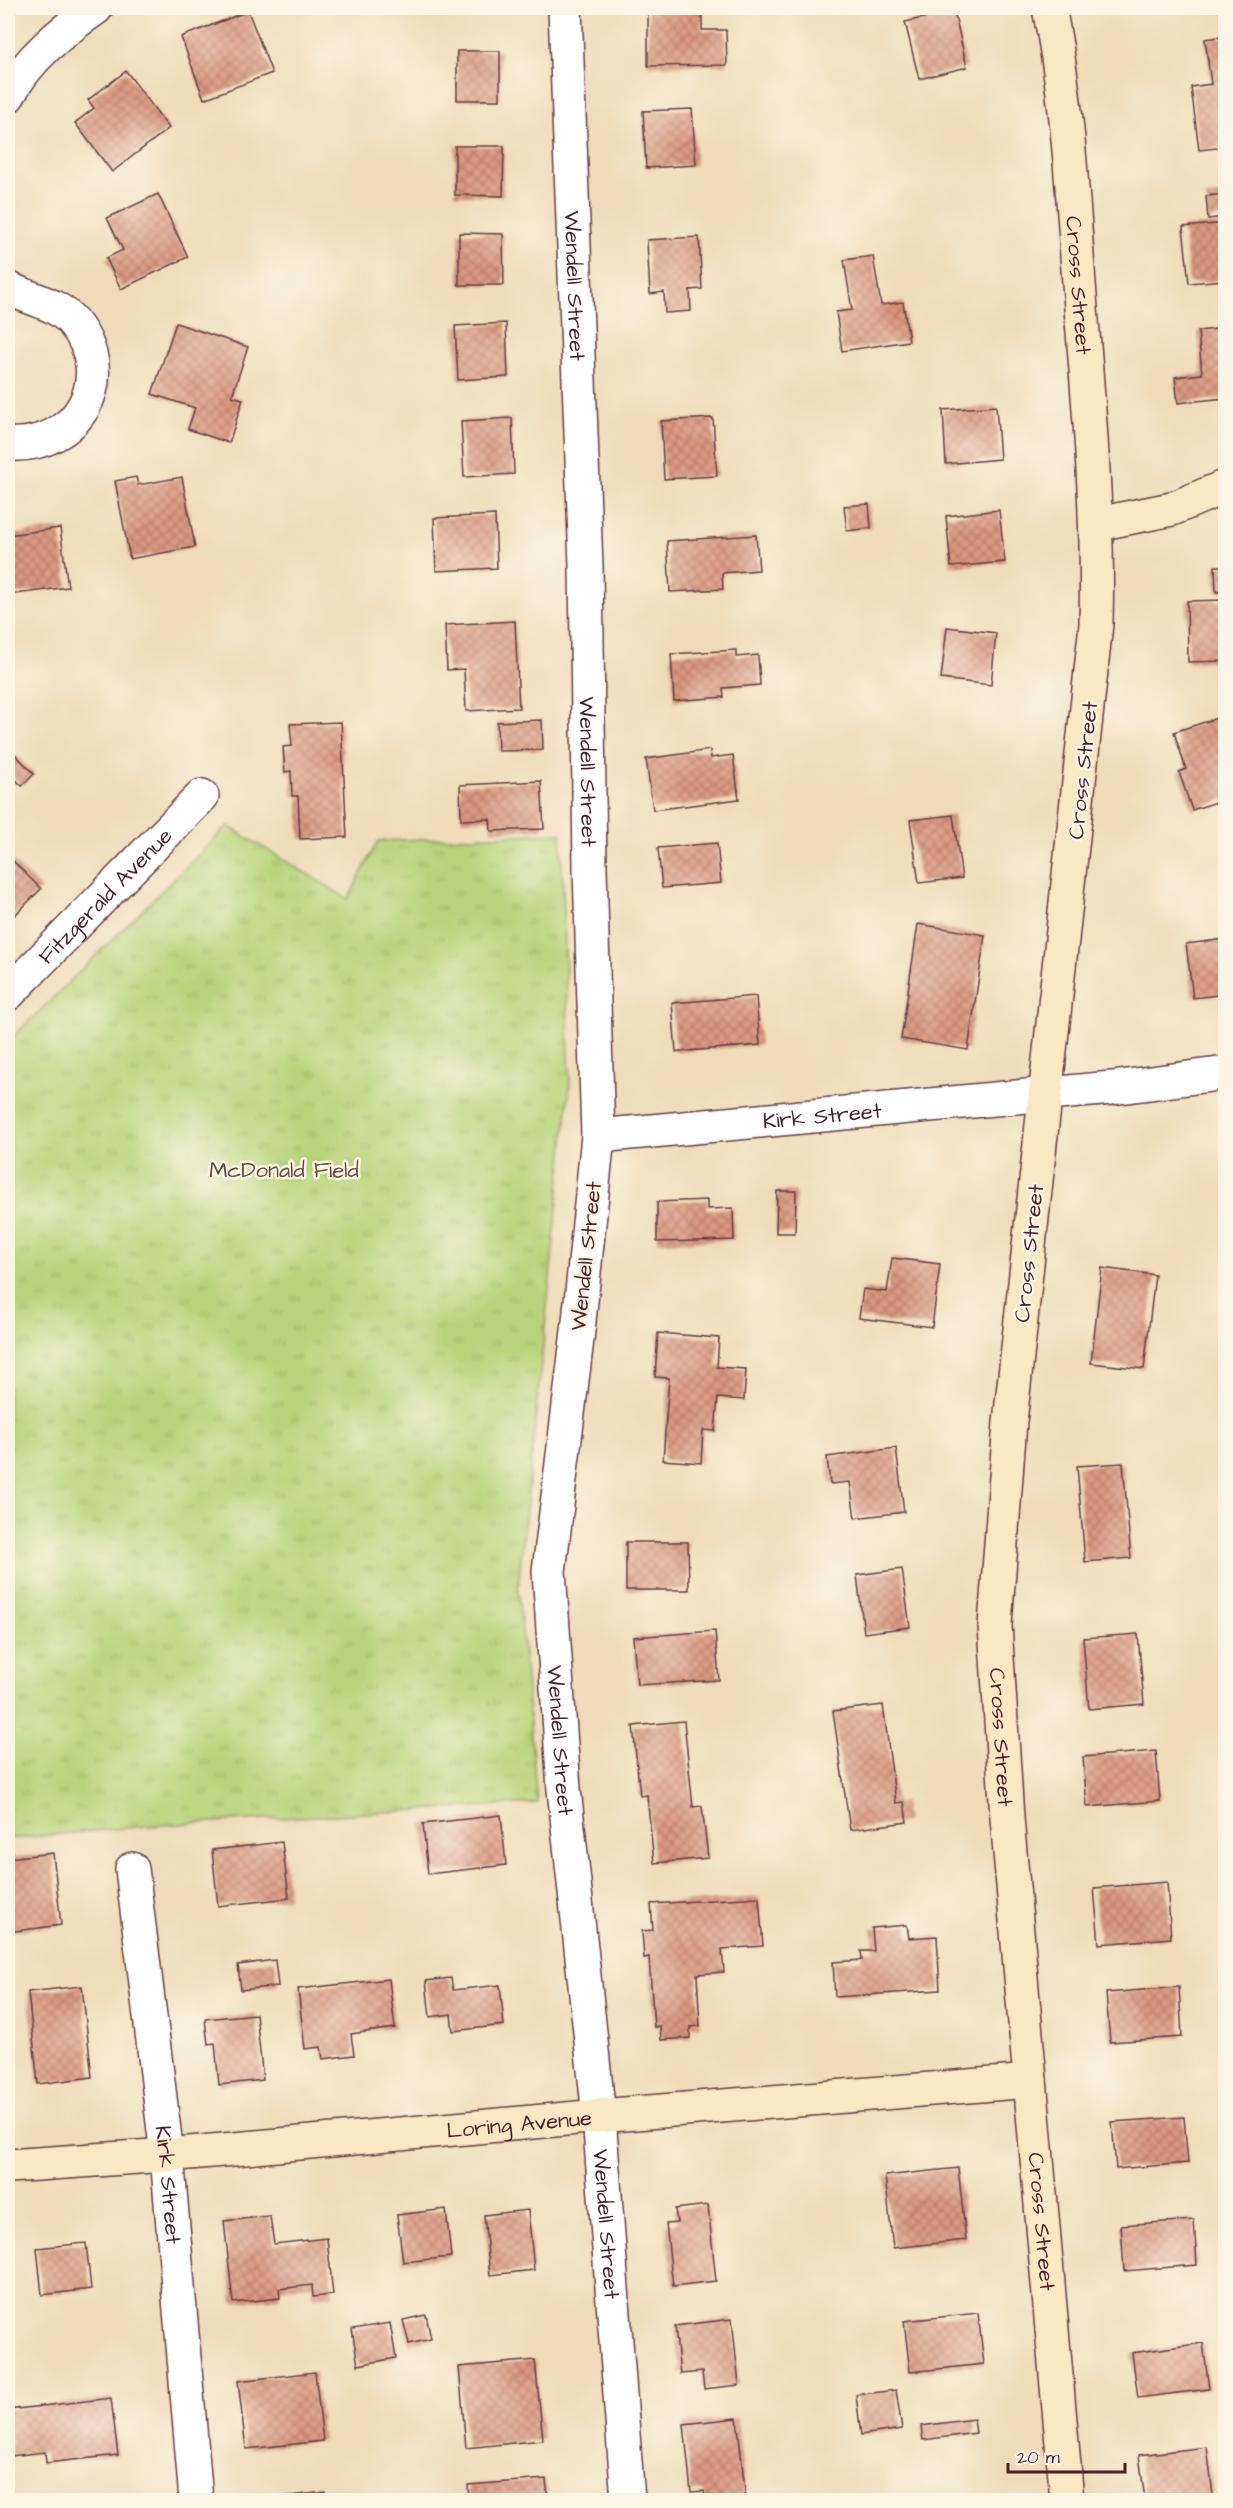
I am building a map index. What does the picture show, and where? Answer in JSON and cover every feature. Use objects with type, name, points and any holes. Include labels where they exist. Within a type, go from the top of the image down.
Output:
[{"type":"street","points":[[8,96],[16,80],[60,32],[96,8]]},
{"type":"street","name":"Wendell Street","points":[[565,8],[586,566],[590,869],[598,1136],[578,1331],[549,1570],[564,1789],[599,2116],[628,2500]]},
{"type":"street","name":"Cross Street","points":[[1049,8],[1063,88],[1097,524],[1097,605],[1093,660],[1010,1422],[995,1625],[1007,1818],[1067,2500]]},
{"type":"street","points":[[8,288],[27,298],[51,305],[72,320],[86,340],[93,365],[91,388],[82,410],[67,427],[47,440],[25,445],[8,444]]},
{"type":"street","points":[[1097,524],[1172,509],[1226,486]]},
{"type":"street","name":"Fitzgerald Avenue","points":[[8,994],[202,796]]},
{"type":"street","name":"Kirk Street","points":[[598,1136],[1046,1094],[1226,1074]]},
{"type":"street","name":"Kirk Street","points":[[132,1869],[167,2155],[196,2500]]},
{"type":"street","name":"Loring Avenue","points":[[8,2166],[167,2155],[599,2116],[1030,2081]]},
{"type":"green space","name":"McDonald Field","points":[[228,826],[348,899],[378,841],[561,833],[570,1084],[518,1588],[537,1803],[147,1826],[8,1839],[8,1042]]},
{"type":"building","points":[[648,8],[702,8],[702,30],[726,30],[727,65],[648,66]]},
{"type":"building","points":[[248,11],[272,73],[204,99],[181,37]]},
{"type":"building","points":[[954,11],[967,67],[919,79],[905,22]]},
{"type":"building","points":[[1226,36],[1226,147],[1199,150],[1191,87],[1211,84],[1205,39]]},
{"type":"building","points":[[457,51],[500,51],[500,100],[457,100]]},
{"type":"building","points":[[126,71],[169,128],[112,172],[75,123],[94,108],[88,100]]},
{"type":"building","points":[[692,109],[696,165],[646,168],[643,111]]},
{"type":"building","points":[[455,146],[504,146],[503,196],[455,195]]},
{"type":"building","points":[[158,194],[188,257],[121,289],[106,258],[123,250],[107,218]]},
{"type":"building","points":[[1226,194],[1226,217],[1208,219],[1206,196]]},
{"type":"building","points":[[1226,223],[1226,280],[1189,283],[1183,227]]},
{"type":"building","points":[[459,233],[503,234],[504,285],[459,285]]},
{"type":"building","points":[[699,237],[702,289],[690,290],[691,311],[665,313],[664,292],[650,294],[647,240]]},
{"type":"building","points":[[873,256],[881,305],[903,302],[909,341],[842,351],[836,312],[852,310],[844,260]]},
{"type":"building","points":[[176,323],[248,347],[232,396],[243,399],[229,443],[188,429],[195,408],[152,394]]},
{"type":"building","points":[[506,323],[508,377],[458,380],[455,326]]},
{"type":"building","points":[[1226,328],[1225,398],[1178,403],[1175,377],[1202,374],[1198,331]]},
{"type":"building","points":[[996,406],[1000,459],[946,464],[943,410]]},
{"type":"building","points":[[512,418],[514,474],[464,477],[461,421]]},
{"type":"building","points":[[713,418],[717,476],[664,479],[661,421]]},
{"type":"building","points":[[136,477],[138,485],[182,477],[195,547],[130,559],[115,481]]},
{"type":"building","points":[[869,504],[871,528],[847,531],[844,506]]},
{"type":"building","points":[[999,510],[1005,562],[951,567],[946,516]]},
{"type":"building","points":[[495,515],[497,568],[436,571],[434,518]]},
{"type":"building","points":[[60,528],[68,587],[8,595],[8,535]]},
{"type":"building","points":[[756,535],[759,570],[722,573],[723,589],[670,592],[667,541]]},
{"type":"building","points":[[1215,566],[1226,566],[1226,592],[1216,592]]},
{"type":"building","points":[[1226,600],[1226,661],[1188,662],[1187,601]]},
{"type":"building","points":[[515,621],[519,708],[466,711],[464,669],[447,670],[445,625]]},
{"type":"building","points":[[947,627],[996,633],[991,685],[941,679]]},
{"type":"building","points":[[736,650],[736,657],[758,655],[760,685],[723,688],[724,697],[674,701],[671,654]]},
{"type":"building","points":[[1226,715],[1226,799],[1192,810],[1179,772],[1186,769],[1174,732]]},
{"type":"building","points":[[542,720],[543,750],[498,751],[497,722]]},
{"type":"building","points":[[341,722],[347,837],[300,839],[298,796],[292,796],[291,771],[285,772],[283,747],[292,746],[290,724]]},
{"type":"building","points":[[11,750],[34,774],[22,786],[8,774],[8,754]]},
{"type":"building","points":[[710,750],[711,758],[733,755],[739,799],[653,810],[646,759]]},
{"type":"building","points":[[541,781],[544,829],[491,831],[490,819],[461,820],[460,785]]},
{"type":"building","points":[[953,815],[962,878],[919,883],[910,820]]},
{"type":"building","points":[[717,843],[721,883],[662,888],[658,848]]},
{"type":"building","points":[[8,856],[41,889],[11,919],[8,915]]},
{"type":"building","points":[[918,924],[985,935],[968,1050],[901,1039]]},
{"type":"building","points":[[1226,939],[1226,994],[1193,998],[1186,944]]},
{"type":"building","points":[[756,996],[760,1045],[676,1052],[672,1003]]},
{"type":"building","points":[[777,1191],[796,1191],[795,1233],[776,1233]]},
{"type":"building","points":[[707,1200],[707,1209],[733,1208],[734,1240],[657,1242],[657,1202]]},
{"type":"building","points":[[892,1258],[940,1264],[932,1327],[859,1318],[863,1289],[887,1292]]},
{"type":"building","points":[[1102,1268],[1155,1275],[1144,1369],[1091,1363]]},
{"type":"building","points":[[658,1333],[719,1338],[717,1367],[746,1369],[744,1400],[718,1398],[715,1431],[703,1430],[701,1463],[663,1460],[669,1378],[655,1377]]},
{"type":"building","points":[[896,1448],[904,1512],[855,1518],[850,1482],[830,1484],[827,1457]]},
{"type":"building","points":[[1123,1463],[1131,1558],[1085,1562],[1077,1466]]},
{"type":"building","points":[[626,1542],[688,1542],[689,1590],[626,1590]]},
{"type":"building","points":[[902,1569],[910,1627],[864,1633],[857,1575]]},
{"type":"building","points":[[715,1631],[719,1680],[637,1685],[633,1637]]},
{"type":"building","points":[[1138,1634],[1144,1704],[1089,1709],[1083,1638]]},
{"type":"building","points":[[883,1705],[896,1803],[904,1802],[907,1822],[850,1830],[833,1711]]},
{"type":"building","points":[[684,1721],[693,1807],[702,1806],[708,1858],[654,1863],[647,1795],[640,1796],[633,1726]]},
{"type":"building","points":[[1156,1751],[1160,1801],[1087,1807],[1083,1757]]},
{"type":"building","points":[[501,1815],[506,1865],[428,1874],[423,1824]]},
{"type":"building","points":[[282,1842],[289,1898],[218,1906],[212,1850]]},
{"type":"building","points":[[53,1853],[61,1925],[8,1932],[8,1858]]},
{"type":"building","points":[[1167,1882],[1171,1938],[1099,1944],[1094,1888]]},
{"type":"building","points":[[759,1897],[763,1946],[722,1949],[724,1972],[697,1974],[700,2026],[690,2027],[690,2038],[661,2040],[660,2026],[654,2027],[649,1957],[644,1958],[642,1931],[653,1930],[651,1904]]},
{"type":"building","points":[[907,1925],[909,1938],[937,1936],[940,1990],[835,1997],[833,1962],[862,1960],[861,1951],[874,1951],[872,1928]]},
{"type":"building","points":[[275,1960],[278,1986],[241,1990],[238,1965]]},
{"type":"building","points":[[451,1978],[453,1990],[500,1985],[504,2025],[453,2031],[451,2014],[430,2017],[426,1981]]},
{"type":"building","points":[[389,1979],[395,2028],[351,2034],[354,2055],[323,2059],[321,2047],[305,2049],[298,1989]]},
{"type":"building","points":[[82,1986],[92,2077],[38,2084],[28,1992]]},
{"type":"building","points":[[1179,1987],[1182,2037],[1110,2042],[1106,1993]]},
{"type":"building","points":[[256,2014],[263,2080],[219,2085],[215,2043],[208,2044],[205,2019]]},
{"type":"building","points":[[1184,2117],[1188,2163],[1116,2169],[1112,2122]]},
{"type":"building","points":[[958,2168],[966,2240],[893,2248],[885,2176]]},
{"type":"building","points":[[708,2205],[716,2281],[673,2286],[666,2224],[677,2223],[675,2209]]},
{"type":"building","points":[[446,2209],[451,2257],[403,2262],[397,2215]]},
{"type":"building","points":[[528,2210],[534,2270],[490,2275],[484,2215]]},
{"type":"building","points":[[270,2216],[274,2244],[327,2238],[333,2295],[313,2297],[312,2285],[279,2289],[280,2298],[233,2303],[224,2221]]},
{"type":"building","points":[[1194,2220],[1197,2265],[1124,2271],[1121,2225]]},
{"type":"building","points":[[86,2243],[91,2289],[42,2295],[37,2248]]},
{"type":"building","points":[[978,2313],[984,2364],[910,2372],[904,2321]]},
{"type":"building","points":[[426,2315],[431,2339],[409,2344],[403,2320]]},
{"type":"building","points":[[732,2319],[739,2385],[704,2389],[702,2372],[680,2374],[675,2326]]},
{"type":"building","points":[[390,2323],[396,2358],[358,2365],[352,2329]]},
{"type":"building","points":[[1203,2343],[1209,2389],[1138,2398],[1132,2353]]},
{"type":"building","points":[[535,2360],[543,2440],[466,2448],[459,2367]]},
{"type":"building","points":[[315,2372],[323,2441],[246,2449],[238,2381]]},
{"type":"building","points":[[896,2390],[902,2429],[861,2435],[856,2395]]},
{"type":"building","points":[[111,2398],[118,2455],[46,2463],[45,2452],[11,2456],[8,2410]]},
{"type":"building","points":[[737,2418],[746,2500],[705,2500],[704,2491],[691,2492],[684,2424]]},
{"type":"building","points":[[974,2419],[976,2433],[923,2440],[921,2426]]},
{"type":"building","points":[[1207,2447],[1213,2495],[1172,2500],[1145,2500],[1139,2455]]},
{"type":"building","points":[[546,2479],[548,2500],[469,2500],[468,2485]]},
{"type":"building","points":[[325,2492],[326,2500],[263,2500],[263,2499]]}]
